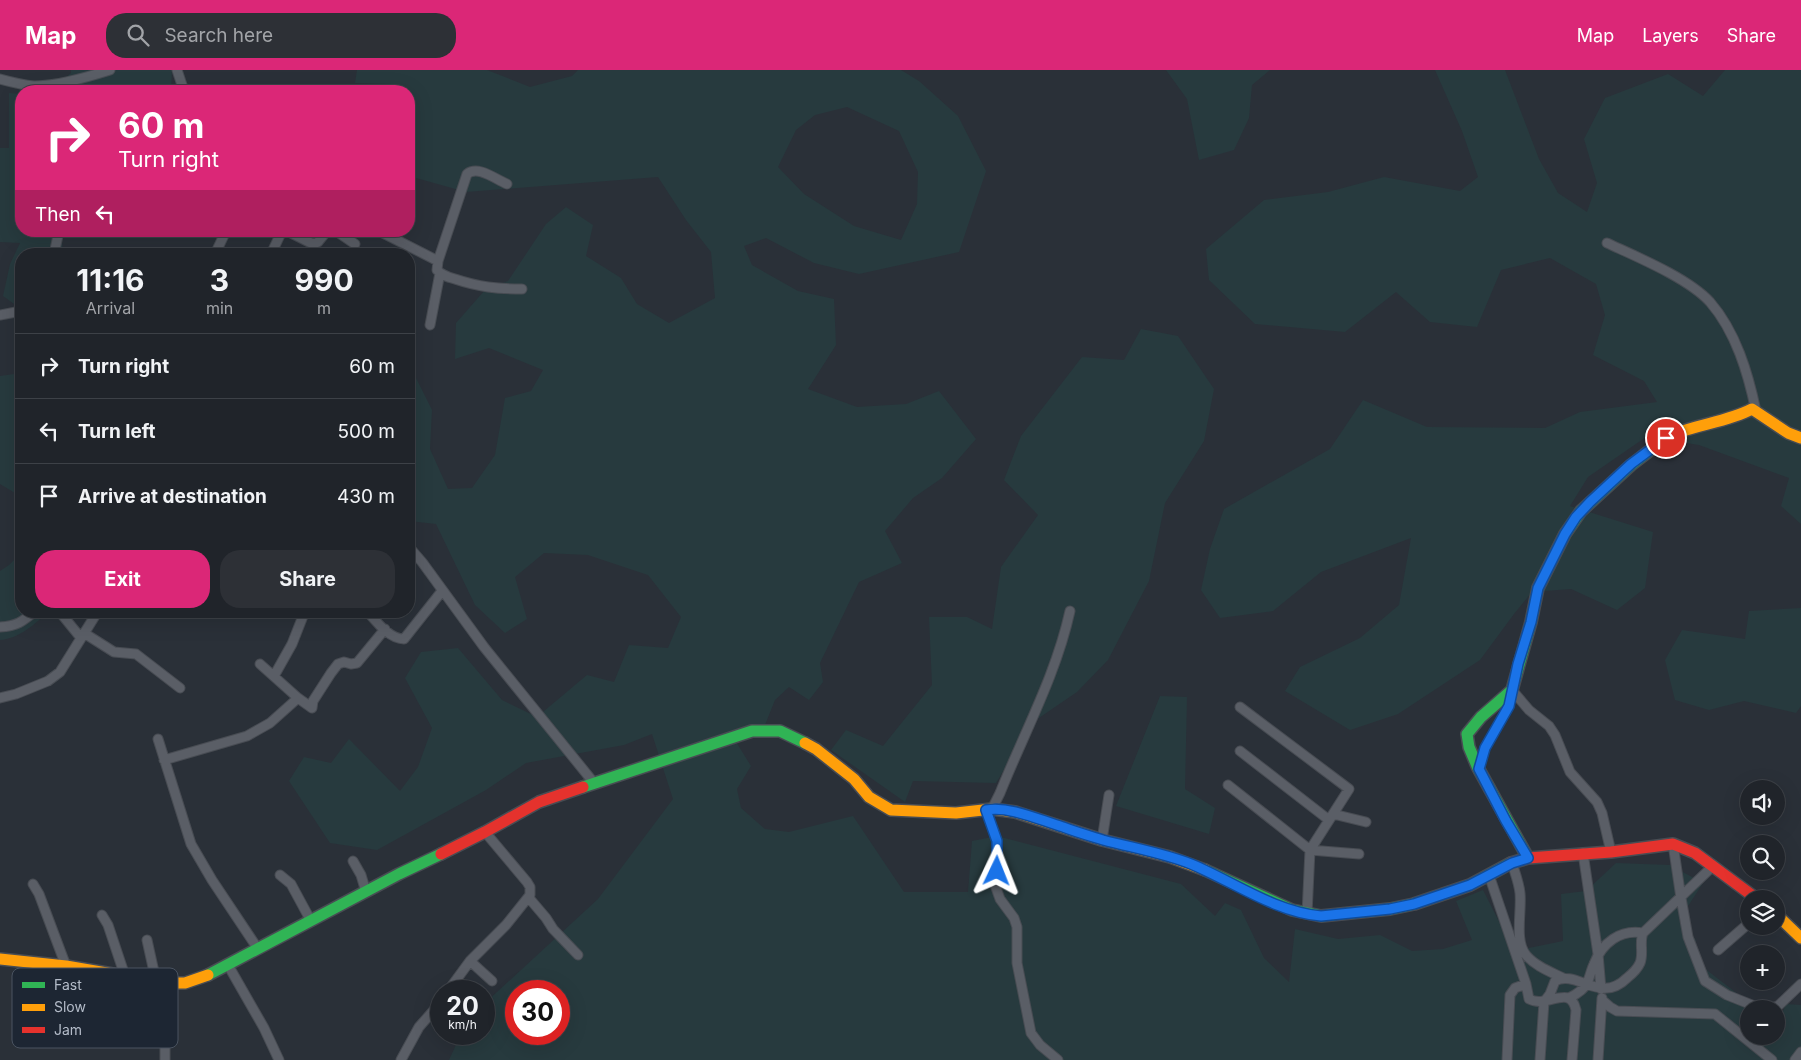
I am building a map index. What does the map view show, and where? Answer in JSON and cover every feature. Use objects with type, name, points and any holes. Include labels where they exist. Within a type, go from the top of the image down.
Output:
[{"type":"street","points":[[56,85],[110,70]]},
{"type":"street","points":[[177,70],[182,85]]},
{"type":"street","points":[[0,79],[22,85]]},
{"type":"street","points":[[507,184],[478,170],[472,170],[467,174],[438,261],[437,270],[440,273],[471,285],[492,289],[522,289]]},
{"type":"street","points":[[299,237],[313,244],[322,237]]},
{"type":"street","points":[[345,237],[355,244]]},
{"type":"street","points":[[391,237],[412,248]]},
{"type":"street","points":[[1607,243],[1651,263],[1709,301],[1723,322],[1743,360],[1756,411]]},
{"type":"street","points":[[415,249],[438,261]]},
{"type":"street","points":[[430,325],[440,273]]},
{"type":"street","points":[[0,315],[15,312]]},
{"type":"street","points":[[1479,769],[1485,748],[1509,706],[1538,588],[1565,534],[1581,511],[1631,464],[1666,438],[1689,428],[1739,416],[1750,409],[1756,411],[1791,435],[1801,438]]},
{"type":"street","points":[[415,554],[490,655],[594,783]]},
{"type":"street","points":[[372,618],[397,638],[404,639],[442,591]]},
{"type":"street","points":[[1058,1060],[1040,1045],[1031,1033],[1017,963],[1017,927],[1014,918],[1000,899],[995,885],[998,857],[997,841],[989,810],[1000,793],[1054,664],[1070,611]]},
{"type":"street","points":[[0,627],[13,626],[27,618]]},
{"type":"street","points":[[66,618],[83,636],[114,652],[136,654],[180,688]]},
{"type":"street","points":[[0,698],[16,694],[55,676],[70,658],[94,618]]},
{"type":"street","points":[[274,676],[292,644],[302,618]]},
{"type":"street","points":[[260,664],[312,708],[313,701],[335,667],[344,662],[357,663],[385,630]]},
{"type":"street","points":[[1512,690],[1474,723],[1468,732],[1467,739],[1479,769],[1528,858]]},
{"type":"street","points":[[1512,690],[1529,710],[1549,726],[1555,735],[1570,772],[1597,802],[1602,814],[1611,852]]},
{"type":"street","points":[[164,760],[247,736],[270,723],[298,698]]},
{"type":"street","points":[[1240,707],[1349,788],[1310,850],[1308,914]]},
{"type":"street","points":[[178,983],[195,981],[228,965],[485,832],[539,802],[752,731],[780,731],[816,749],[854,779],[869,797],[891,810],[933,813],[989,810],[1015,812],[1102,840],[1143,849],[1191,864],[1275,903],[1308,914],[1321,916],[1390,909],[1414,904],[1470,885],[1512,863],[1528,858],[1611,852],[1673,844],[1695,853],[1745,890]]},
{"type":"street","points":[[158,739],[191,844],[212,880],[258,949]]},
{"type":"street","points":[[1240,751],[1331,817],[1366,822]]},
{"type":"street","points":[[1228,786],[1310,850],[1359,854]]},
{"type":"street","points":[[1102,840],[1109,795]]},
{"type":"street","points":[[456,980],[470,961],[506,925],[529,898],[530,891],[527,882],[485,832]]},
{"type":"street","points":[[1673,844],[1688,937],[1705,980],[1727,995],[1740,1000]]},
{"type":"street","points":[[1583,853],[1602,989],[1598,1060]]},
{"type":"street","points":[[354,861],[366,892]]},
{"type":"street","points":[[1512,863],[1520,895],[1520,944],[1525,954],[1534,962],[1563,978],[1602,989],[1617,987],[1636,969],[1640,962],[1643,933],[1713,866]]},
{"type":"street","points":[[280,875],[291,884],[311,921]]},
{"type":"street","points":[[1490,875],[1526,984],[1529,999],[1544,1002],[1563,997],[1569,998],[1574,1004],[1576,1010],[1572,1060]]},
{"type":"street","points":[[33,884],[39,894],[66,966]]},
{"type":"street","points":[[529,898],[553,929],[578,955]]},
{"type":"street","points":[[102,914],[108,925],[122,968]]},
{"type":"street","points":[[1785,923],[1801,938]]},
{"type":"street","points":[[1718,950],[1740,932]]},
{"type":"street","points":[[1569,998],[1587,984],[1598,954],[1604,945],[1612,938],[1628,933],[1643,933]]},
{"type":"street","points":[[147,940],[156,968]]},
{"type":"street","points":[[0,960],[78,968]]},
{"type":"street","points":[[470,961],[491,980]]},
{"type":"street","points":[[228,965],[264,1028],[279,1060]]},
{"type":"street","points":[[1540,1060],[1544,1002],[1550,994],[1555,981],[1563,978]]},
{"type":"street","points":[[1507,1060],[1510,995],[1515,988],[1526,984]]},
{"type":"street","points":[[1784,1000],[1801,984]]},
{"type":"street","points":[[1602,1000],[1616,1010],[1715,1014],[1722,1017],[1772,1060]]},
{"type":"street","points":[[401,1060],[419,1028],[430,1015]]},
{"type":"street","points":[[1795,1060],[1801,1052]]},
{"type":"green space","points":[[71,70],[172,70],[171,85],[57,85],[71,73]]},
{"type":"green space","points":[[357,70],[487,70],[530,87],[572,76],[578,70],[901,70],[919,81],[958,116],[986,171],[959,252],[859,274],[814,263],[766,238],[744,246],[752,265],[798,291],[834,299],[836,345],[808,389],[857,407],[906,404],[939,391],[976,439],[942,478],[913,498],[885,531],[902,563],[859,582],[820,663],[823,682],[809,700],[789,687],[775,700],[763,730],[733,737],[751,766],[737,789],[741,808],[765,829],[789,832],[853,816],[904,892],[968,892],[972,841],[997,836],[1181,884],[1215,916],[1225,903],[1241,910],[1264,958],[1289,982],[1295,929],[1338,939],[1380,935],[1412,951],[1443,949],[1472,940],[1456,901],[1483,890],[1514,951],[1563,941],[1561,894],[1586,891],[1616,863],[1670,865],[1703,883],[1679,920],[1696,940],[1690,957],[1745,1000],[1740,1000],[1740,1045],[1785,1045],[1786,1004],[1801,1005],[1801,1060],[449,1060],[456,1045],[495,1045],[495,994],[505,985],[505,1045],[570,1045],[570,980],[510,980],[598,899],[673,799],[652,734],[624,745],[526,763],[486,790],[377,850],[330,843],[289,781],[304,757],[331,763],[349,739],[400,791],[418,767],[432,728],[405,678],[421,652],[458,648],[502,700],[537,717],[587,675],[614,682],[629,645],[668,648],[681,617],[648,575],[588,555],[544,553],[515,577],[527,619],[505,633],[475,605],[436,524],[415,522],[415,376],[432,410],[430,449],[448,489],[472,488],[495,455],[505,398],[531,391],[543,370],[489,348],[455,359],[456,323],[485,290],[508,281],[546,224],[566,207],[593,225],[586,256],[621,278],[637,304],[669,323],[715,298],[711,252],[686,220],[658,177],[466,192],[415,178],[415,85],[355,83]],"holes":[[[847,107],[899,131],[918,172],[917,204],[901,240],[854,226],[804,194],[778,167],[796,130],[815,115]]]},
{"type":"green space","points":[[1166,70],[1270,70],[1252,85],[1249,118],[1234,150],[1199,160],[1187,99]]},
{"type":"green space","points":[[1435,70],[1505,70],[1539,159],[1558,193],[1587,212],[1597,183],[1584,139],[1605,98],[1668,74],[1703,96],[1725,70],[1801,70],[1801,524],[1781,506],[1789,478],[1699,445],[1646,437],[1588,477],[1570,506],[1653,532],[1645,588],[1617,610],[1571,589],[1532,592],[1480,660],[1398,714],[1350,730],[1285,691],[1300,667],[1360,638],[1399,605],[1411,538],[1321,572],[1273,611],[1220,618],[1201,590],[1210,549],[1224,509],[1330,449],[1363,400],[1427,427],[1545,428],[1580,412],[1657,402],[1644,381],[1593,355],[1605,315],[1596,284],[1550,258],[1501,270],[1477,327],[1430,322],[1396,292],[1345,332],[1255,324],[1209,280],[1206,249],[1264,200],[1328,192],[1384,177],[1460,191],[1478,177],[1462,131]]},
{"type":"green space","points":[[9,93],[15,94],[15,237],[64,237],[62,240],[63,248],[18,248],[20,243],[0,242],[0,148],[9,148]]},
{"type":"green space","points":[[15,254],[15,305],[3,296],[10,264]]},
{"type":"green space","points":[[1141,329],[1178,336],[1214,389],[1204,441],[1165,503],[1149,581],[1108,660],[1077,692],[1033,722],[996,783],[913,781],[905,802],[831,750],[846,730],[883,746],[932,685],[929,617],[967,617],[992,629],[1001,567],[1038,515],[1004,480],[1021,436],[1082,357],[1124,360]]},
{"type":"green space","points":[[15,374],[15,493],[0,484],[0,376]]},
{"type":"green space","points":[[15,559],[15,618],[41,618],[20,634],[0,640],[0,571]]},
{"type":"green space","points":[[1801,608],[1801,706],[1796,713],[1744,701],[1709,710],[1675,700],[1665,660],[1682,630],[1745,639],[1749,611]]},
{"type":"green space","points":[[1160,696],[1187,697],[1185,789],[1215,808],[1209,834],[1116,806]]},
{"type":"traffic: fast","points":[[1528,858],[1477,766],[1469,747],[1467,734],[1481,717],[1512,690],[1531,622],[1538,588],[1565,534],[1581,511],[1631,465],[1672,435]]},
{"type":"traffic: fast","points":[[583,787],[752,731],[780,731],[805,743]]},
{"type":"traffic: fast","points":[[208,975],[399,874],[441,854]]},
{"type":"traffic: fast","points":[[1205,870],[1292,910],[1321,916],[1390,909],[1414,904],[1470,885],[1511,863]]},
{"type":"traffic: slow","points":[[1672,435],[1733,417],[1752,409],[1788,433],[1801,438]]},
{"type":"traffic: slow","points":[[805,743],[816,749],[854,779],[869,797],[891,810],[956,813],[992,809],[1015,812],[1102,840],[1170,857],[1205,870]]},
{"type":"traffic: slow","points":[[1785,923],[1801,938]]},
{"type":"traffic: slow","points":[[0,959],[78,968]]},
{"type":"traffic: slow","points":[[178,983],[185,983],[208,975]]},
{"type":"traffic: jam","points":[[441,854],[539,802],[583,787]]},
{"type":"traffic: jam","points":[[1511,863],[1528,858],[1611,852],[1673,844],[1695,853],[1745,890]]},
{"type":"route","points":[[997,871],[997,841],[986,810],[992,809],[1015,812],[1102,840],[1170,857],[1191,864],[1275,903],[1310,915],[1321,916],[1390,909],[1414,904],[1470,885],[1512,863],[1528,858],[1479,769],[1485,748],[1509,706],[1538,588],[1565,534],[1576,517],[1590,502],[1631,464],[1666,438]]}]
